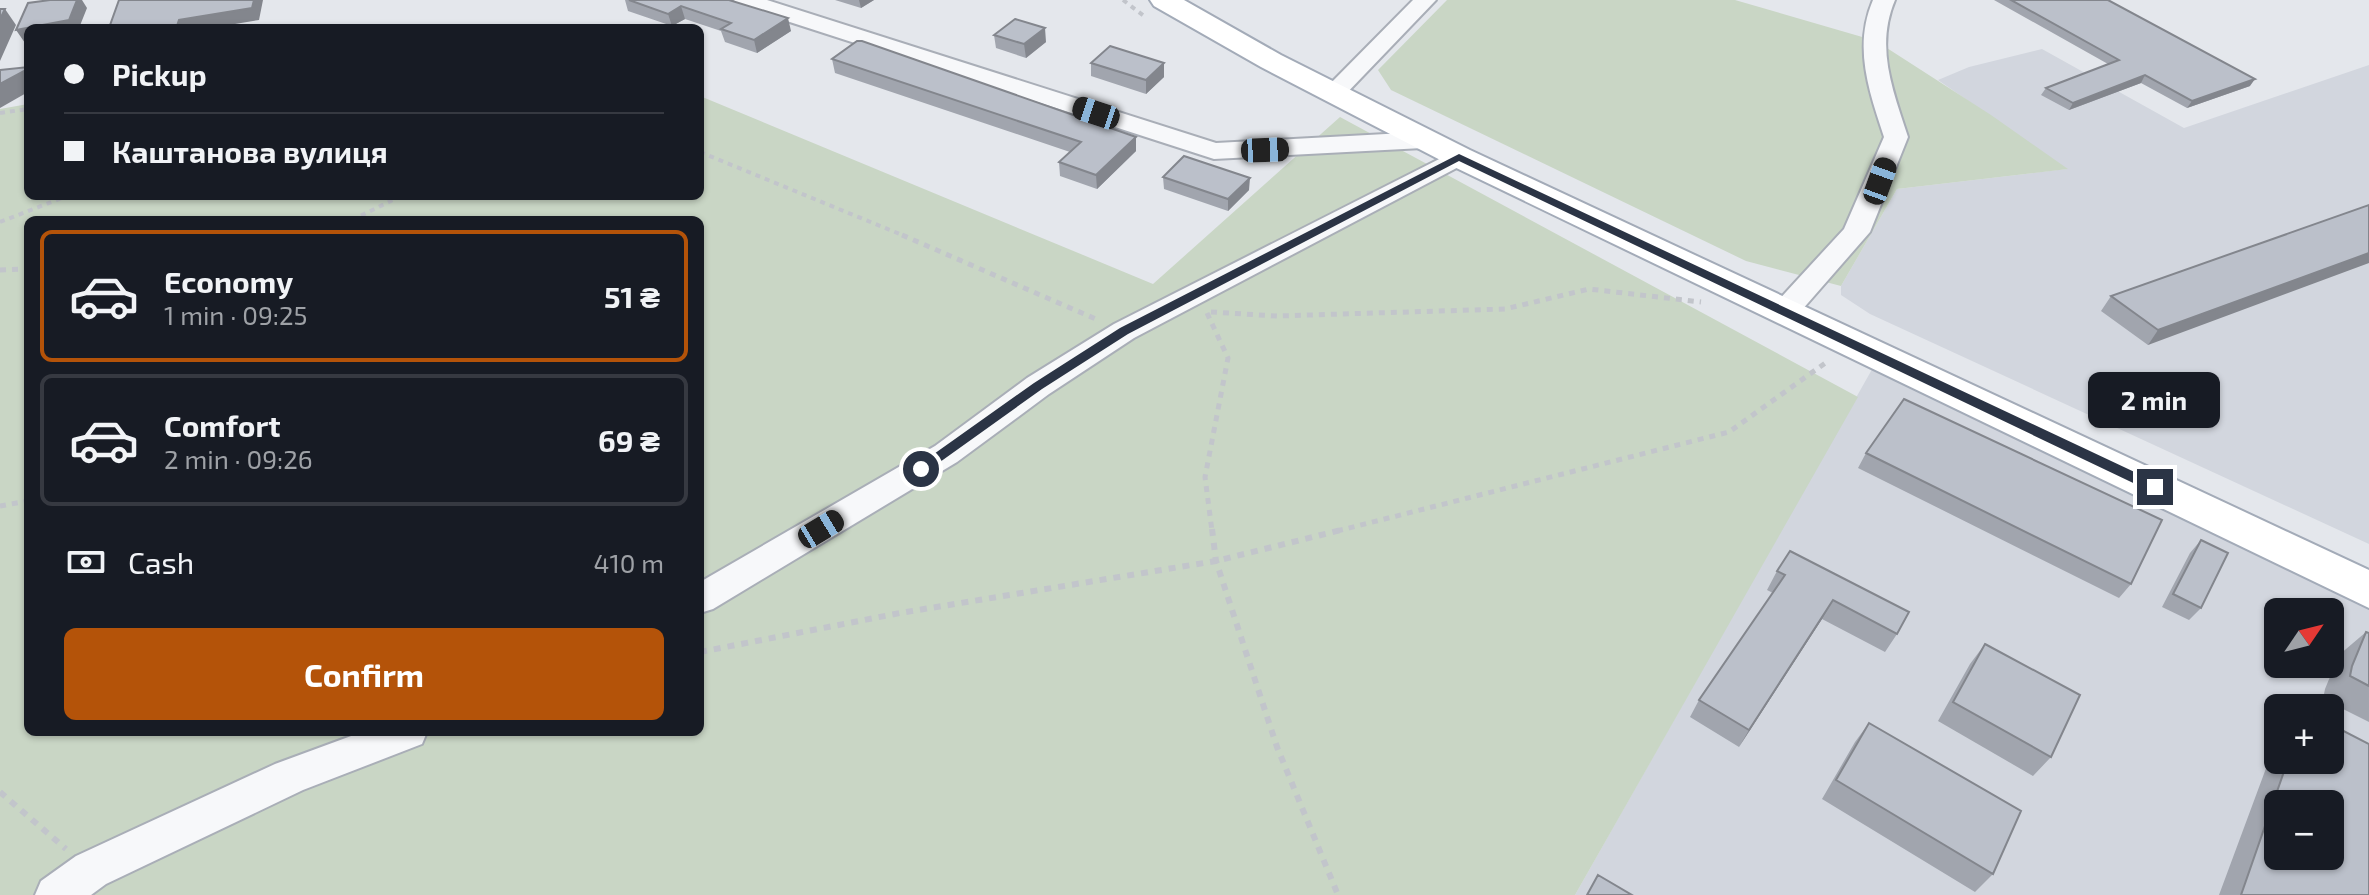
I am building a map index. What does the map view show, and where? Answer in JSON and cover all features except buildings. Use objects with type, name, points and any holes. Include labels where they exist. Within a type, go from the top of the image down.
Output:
[{"type":"main road","points":[[1164,0],[1423,140],[2369,590]]},
{"type":"street","points":[[745,0],[1214,151],[1423,140]]},
{"type":"street","points":[[1333,94],[1425,0]]},
{"type":"street","points":[[1784,312],[1856,232],[1896,137],[1875,72],[1875,21],[1884,0]]},
{"type":"street","points":[[704,597],[946,454],[1038,386],[1124,331],[1459,157]]},
{"type":"street","points":[[56,895],[91,870],[289,777],[397,736]]},
{"type":"path","points":[[0,113],[24,110]]},
{"type":"path","points":[[704,154],[944,252],[1124,331]]},
{"type":"path","points":[[0,222],[57,200]]},
{"type":"path","points":[[360,216],[393,200]]},
{"type":"path","points":[[0,270],[24,269]]},
{"type":"path","points":[[1166,310],[1277,316],[1505,309],[1589,289],[1709,303]]},
{"type":"path","points":[[1207,312],[1228,358],[1205,477],[1216,561],[1277,747],[1338,895]]},
{"type":"path","points":[[704,651],[900,613],[1216,561],[1729,432],[1852,344]]},
{"type":"path","points":[[0,506],[24,502]]},
{"type":"path","points":[[0,792],[91,870]]},
{"type":"shaded area","points":[[2042,49],[2184,128],[2369,65],[2369,544],[1870,314],[1841,295],[1841,286],[1897,189],[2067,169],[1938,80],[1969,67]]},
{"type":"shaded area","points":[[1879,357],[2369,590],[2369,895],[1575,895]]},
{"type":"green space","points":[[1447,0],[1735,0],[1876,41],[2068,169],[1897,189],[1841,286],[1746,261],[1391,90],[1378,70]]},
{"type":"green space","points":[[704,98],[1153,284],[1340,117],[1858,397],[1575,895],[0,895],[0,109],[24,105],[24,200],[704,200]]},
{"type":"route","points":[[921,469],[1038,386],[1124,331],[1459,157],[2155,487]]}]
